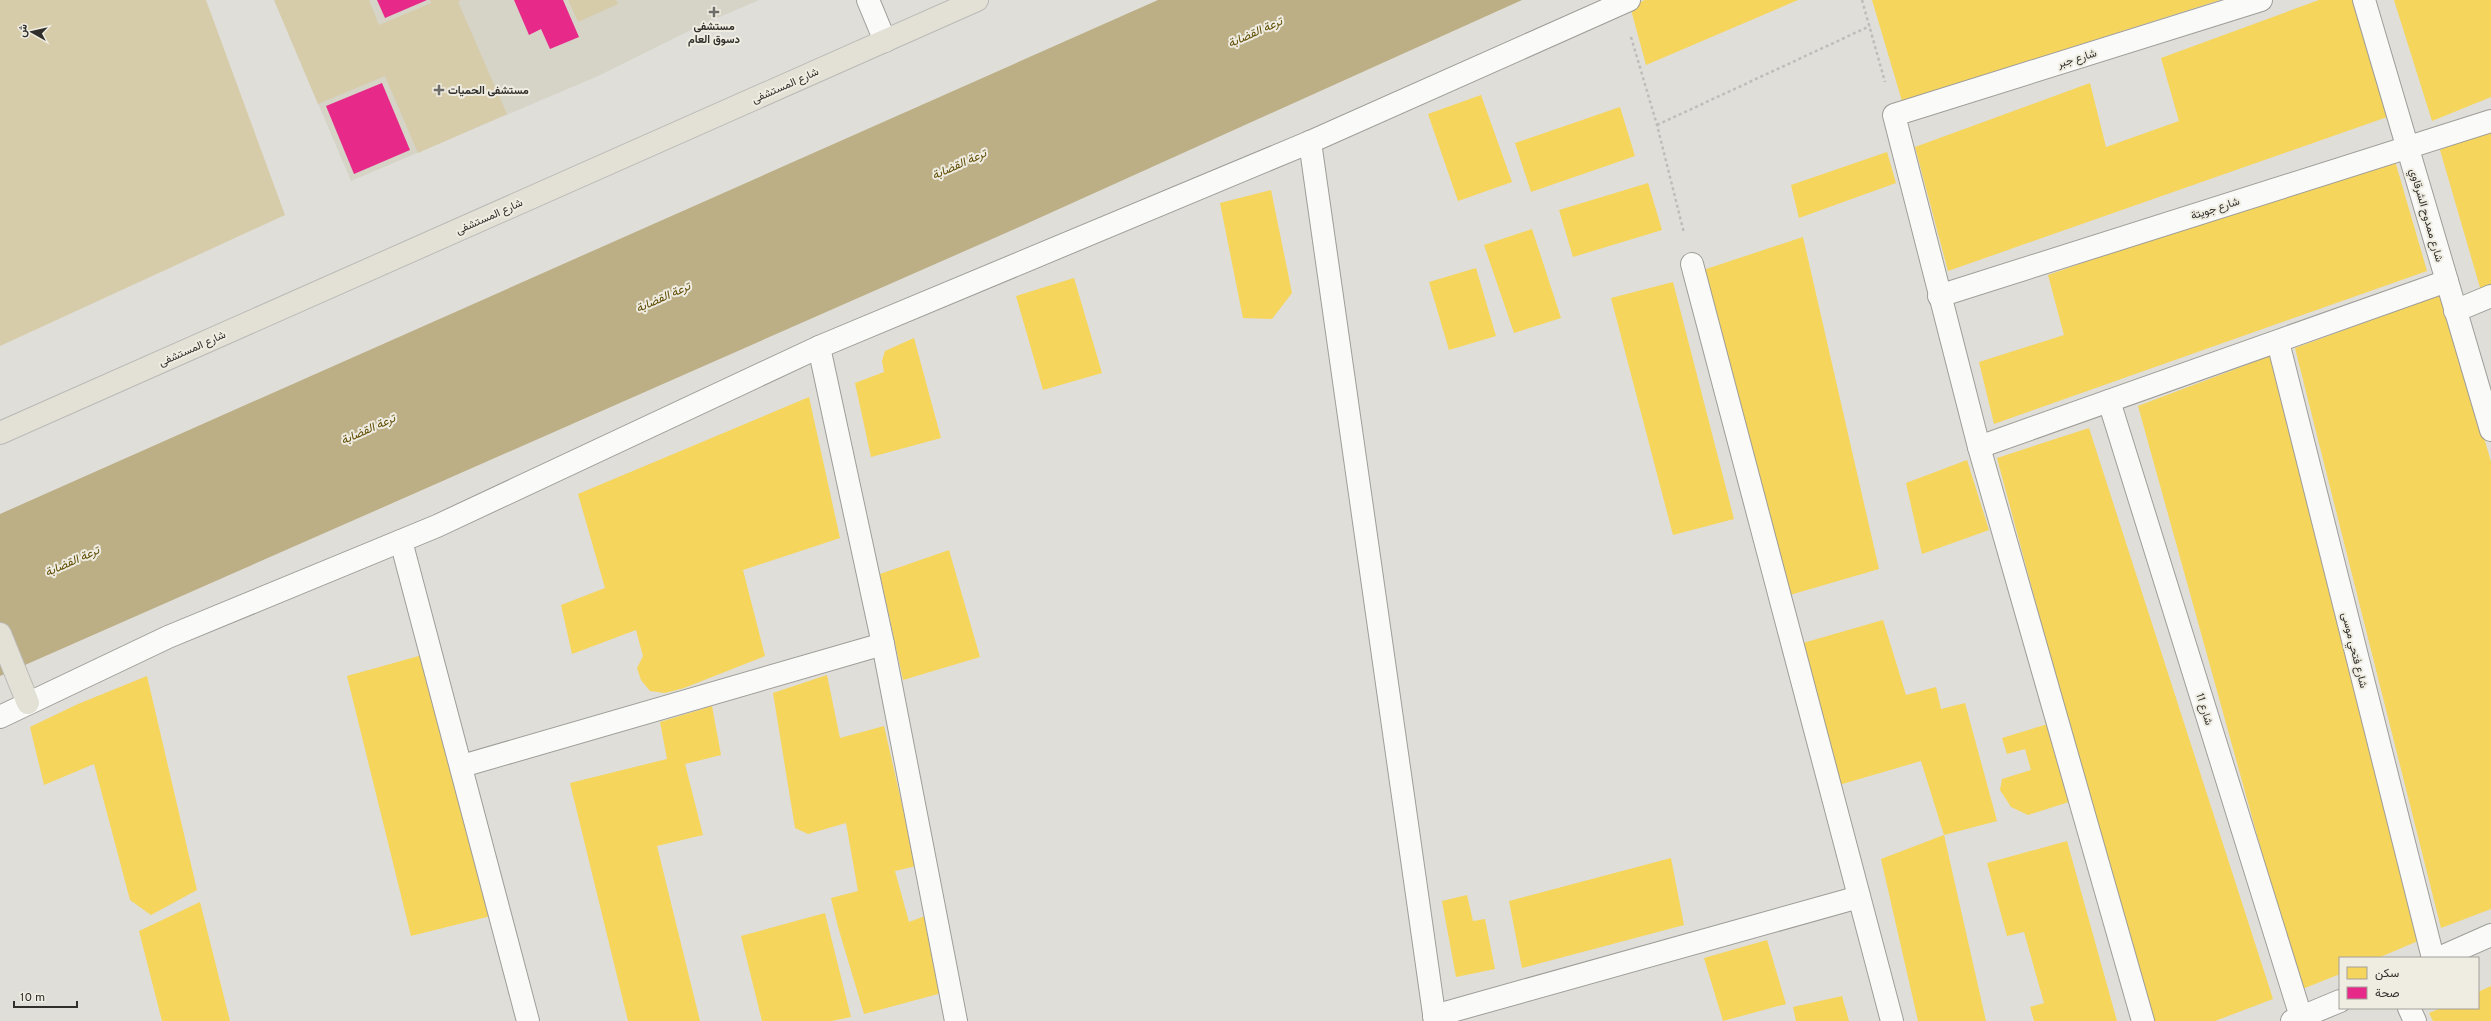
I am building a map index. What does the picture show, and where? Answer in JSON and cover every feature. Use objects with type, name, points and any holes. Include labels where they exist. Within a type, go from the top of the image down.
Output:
[{"type":"main road","name":"شارع المستشفى","points":[[0,433],[977,0]]},
{"type":"main road","points":[[0,634],[28,704]]},
{"type":"street","points":[[868,0],[885,41]]},
{"type":"street","name":"شارع جبر","points":[[1894,116],[2261,0]]},
{"type":"street","name":"شارع ممدوح الشرقاوي","points":[[2364,0],[2455,311],[2485,388],[2491,430]]},
{"type":"street","points":[[0,717],[168,637],[401,541],[819,347],[1310,142],[1625,2]]},
{"type":"street","points":[[1894,116],[1979,447],[2143,1021]]},
{"type":"street","name":"شارع جويتة","points":[[1939,296],[2491,121]]},
{"type":"street","points":[[1310,142],[1435,1018],[1859,897]]},
{"type":"street","points":[[1692,264],[1892,1021]]},
{"type":"street","points":[[1979,447],[2278,342],[2446,281]]},
{"type":"street","points":[[2455,311],[2491,296]]},
{"type":"street","name":"شارع فتحي موسى","points":[[2278,342],[2433,957]]},
{"type":"street","points":[[819,347],[883,644],[956,1021]]},
{"type":"street","name":"شارع 11","points":[[2110,401],[2297,1019]]},
{"type":"street","points":[[401,541],[462,766],[528,1021]]},
{"type":"street","points":[[462,766],[883,644]]},
{"type":"street","points":[[2441,957],[2491,935]]},
{"type":"street","points":[[2297,1019],[2339,1001]]},
{"type":"street","points":[[2409,1009],[2415,1021]]},
{"type":"path","points":[[1862,0],[1894,116]]},
{"type":"path","points":[[1625,2],[1658,126],[1692,264]]},
{"type":"path","points":[[1658,126],[1870,26]]},
{"type":"shaded area","points":[[0,0],[206,0],[285,215],[0,346]]},
{"type":"shaded area","name":"مستشفى الحميات","points":[[274,0],[759,0],[703,24],[598,76],[351,181]]},
{"type":"shaded area","points":[[274,0],[369,0],[379,25],[431,3],[430,0],[461,0],[458,2],[507,114],[418,153],[385,76],[318,104]]},
{"type":"shaded area","points":[[568,0],[616,0],[618,4],[578,22]]},
{"type":"water","name":"ترعة القضابة","points":[[1158,0],[1522,0],[1017,228],[0,676],[0,514]]},
{"type":"building: سكن","points":[[1645,0],[1798,0],[1646,65],[1630,6]]},
{"type":"building: سكن","points":[[1872,0],[2220,0],[1902,101]]},
{"type":"building: سكن","points":[[2319,0],[2355,0],[2390,116],[1948,271],[1915,147],[2090,83],[2106,147],[2179,121],[2161,58]]},
{"type":"building: سكن","points":[[2394,0],[2491,0],[2491,97],[2432,121]]},
{"type":"building: سكن","points":[[1481,95],[1512,182],[1458,201],[1428,114]]},
{"type":"building: سكن","points":[[1620,107],[1635,156],[1531,192],[1515,143]]},
{"type":"building: سكن","points":[[2491,129],[2491,287],[2481,291],[2440,150]]},
{"type":"building: سكن","points":[[1887,152],[1896,183],[1799,218],[1791,185]]},
{"type":"building: سكن","points":[[2393,154],[2427,271],[1994,424],[1979,362],[2064,335],[2048,275]]},
{"type":"building: سكن","points":[[1648,183],[1662,230],[1573,257],[1559,210]]},
{"type":"building: سكن","points":[[1271,190],[1292,293],[1272,319],[1243,318],[1220,203]]},
{"type":"building: سكن","points":[[1532,229],[1561,318],[1514,333],[1484,245]]},
{"type":"building: سكن","points":[[1803,237],[1879,569],[1783,597],[1697,272]]},
{"type":"building: سكن","points":[[1476,268],[1496,336],[1449,350],[1429,282]]},
{"type":"building: سكن","points":[[1074,278],[1102,373],[1043,390],[1016,296]]},
{"type":"building: سكن","points":[[1673,282],[1734,519],[1673,535],[1611,298]]},
{"type":"building: سكن","points":[[2443,294],[2491,462],[2491,909],[2441,928],[2295,348]]},
{"type":"building: سكن","points":[[914,338],[941,438],[871,457],[855,383],[884,372],[882,361],[885,351]]},
{"type":"building: سكن","points":[[2270,356],[2418,941],[2380,957],[2339,957],[2339,974],[2300,990],[2138,406]]},
{"type":"building: سكن","points":[[809,397],[840,538],[743,570],[765,656],[684,688],[665,693],[650,691],[641,680],[637,668],[643,656],[636,630],[572,654],[561,605],[605,588],[578,494]]},
{"type":"building: سكن","points":[[2089,428],[2273,999],[2215,1021],[2148,1021],[1997,458]]},
{"type":"building: سكن","points":[[1967,460],[1989,530],[1922,554],[1906,483]]},
{"type":"building: سكن","points":[[949,550],[980,657],[903,680],[880,574]]},
{"type":"building: سكن","points":[[1883,620],[1906,695],[1936,687],[1941,709],[1965,703],[1997,821],[1944,835],[1921,761],[1839,785],[1803,643]]},
{"type":"building: سكن","points":[[426,654],[495,915],[411,936],[347,676]]},
{"type":"building: سكن","points":[[827,675],[840,738],[884,726],[916,866],[895,871],[909,922],[925,916],[942,993],[864,1014],[838,927],[831,898],[858,891],[846,823],[808,834],[795,828],[773,693]]},
{"type":"building: سكن","points":[[147,676],[197,890],[151,915],[130,900],[94,764],[44,785],[30,727],[78,704]]},
{"type":"building: سكن","points":[[712,706],[721,755],[685,764],[703,835],[657,846],[700,1021],[628,1021],[570,783],[667,759],[660,722]]},
{"type":"building: سكن","points":[[2048,724],[2072,801],[2028,815],[2011,807],[2000,790],[2002,779],[2031,770],[2025,749],[2007,754],[2002,738]]},
{"type":"building: سكن","points":[[1944,835],[1986,1021],[1918,1021],[1881,859]]},
{"type":"building: سكن","points":[[2067,841],[2117,1021],[2034,1021],[2030,1007],[2044,1003],[2024,932],[2007,936],[1987,863]]},
{"type":"building: سكن","points":[[1671,858],[1684,925],[1522,968],[1509,901]]},
{"type":"building: سكن","points":[[1467,895],[1473,921],[1485,919],[1495,969],[1456,977],[1442,901]]},
{"type":"building: سكن","points":[[200,902],[230,1021],[162,1021],[139,931]]},
{"type":"building: سكن","points":[[825,913],[851,1017],[832,1021],[762,1021],[741,936]]},
{"type":"building: سكن","points":[[1767,940],[1786,1004],[1723,1021],[1704,958]]},
{"type":"building: سكن","points":[[2491,986],[2491,1021],[2433,1021],[2429,1013],[2439,1009],[2479,1009],[2479,992]]},
{"type":"building: سكن","points":[[1842,996],[1849,1021],[1796,1021],[1793,1007]]},
{"type":"building: صحة","points":[[377,0],[427,0],[385,18]]},
{"type":"building: صحة","points":[[514,0],[563,0],[579,37],[550,49],[541,29],[529,35]]},
{"type":"building: صحة","points":[[382,83],[410,150],[354,174],[326,106]]},
{"type":"place","name":"مستشفى دسوق العام","points":[[714,12]]},
{"type":"place","name":"مستشفى الحميات","points":[[439,90]]}]
